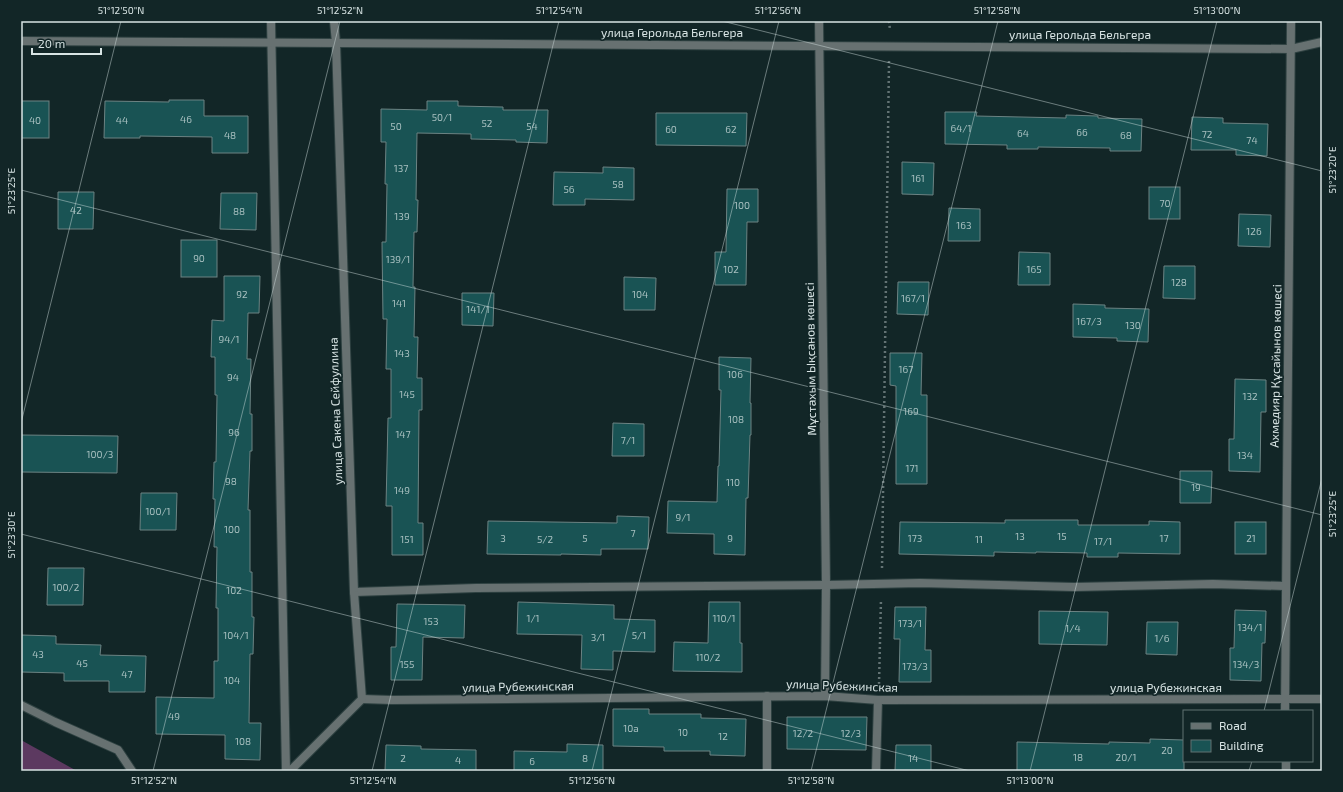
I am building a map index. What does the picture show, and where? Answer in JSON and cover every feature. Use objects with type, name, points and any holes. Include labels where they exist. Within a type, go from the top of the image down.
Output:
[{"type":"street","points":[[271,21],[286,771]]},
{"type":"street","name":"улица Сакена Сейфуллина","points":[[334,21],[336,43],[354,592],[362,699]]},
{"type":"street","name":"Мұстахым Ықсанов көшесі","points":[[818,21],[826,585],[825,696]]},
{"type":"street","name":"Ахмедияр Құсайынов көшесі","points":[[1285,710],[1291,21]]},
{"type":"street","name":"улица Герольда Бельгера","points":[[21,40],[271,43],[1291,49],[1322,42]]},
{"type":"street","points":[[354,592],[476,588],[920,583],[1074,587],[1213,584],[1286,586]]},
{"type":"street","points":[[767,696],[767,771]]},
{"type":"street","name":"улица Рубежинская","points":[[362,699],[825,696],[878,700],[1322,699]]},
{"type":"street","points":[[290,771],[362,699]]},
{"type":"street","points":[[876,771],[878,700]]},
{"type":"street","points":[[21,705],[118,750],[132,771]]},
{"type":"path","points":[[878,700],[882,584],[890,46],[889,21]]},
{"type":"shaded area","points":[[21,740],[77,771],[21,771]]},
{"type":"building","points":[[169,100],[204,100],[204,116],[248,116],[248,153],[212,153],[212,137],[140,136],[140,138],[104,138],[105,101],[169,102]]},
{"type":"building","points":[[21,101],[49,101],[49,138],[21,138]]},
{"type":"building","points":[[427,101],[458,101],[458,106],[503,107],[503,110],[548,110],[547,143],[516,142],[516,140],[471,139],[471,134],[417,133],[416,200],[418,200],[417,232],[414,232],[413,287],[415,287],[414,337],[418,337],[417,378],[422,378],[422,410],[419,410],[418,523],[423,523],[423,555],[392,555],[392,506],[386,506],[388,418],[391,418],[391,369],[386,369],[387,319],[383,319],[382,242],[386,242],[387,184],[385,184],[386,142],[381,142],[381,109],[427,110]]},
{"type":"building","points":[[945,112],[977,112],[976,116],[1066,118],[1066,115],[1098,116],[1098,118],[1142,119],[1141,151],[1110,151],[1110,148],[1038,147],[1038,149],[1007,149],[1007,145],[945,144]]},
{"type":"building","points":[[656,113],[747,113],[746,146],[656,145]]},
{"type":"building","points":[[1192,117],[1223,118],[1223,123],[1268,124],[1267,156],[1236,155],[1236,150],[1191,150]]},
{"type":"building","points":[[902,162],[934,163],[933,195],[902,194]]},
{"type":"building","points":[[603,167],[634,168],[634,200],[585,199],[585,205],[553,205],[554,172],[603,173]]},
{"type":"building","points":[[1149,187],[1180,187],[1180,219],[1149,219]]},
{"type":"building","points":[[727,189],[758,189],[758,222],[747,222],[746,285],[715,285],[715,252],[726,252]]},
{"type":"building","points":[[58,192],[94,192],[93,229],[58,229]]},
{"type":"building","points":[[221,193],[257,193],[256,230],[220,229]]},
{"type":"building","points":[[949,208],[980,209],[980,241],[948,241]]},
{"type":"building","points":[[1239,214],[1271,215],[1270,247],[1238,246]]},
{"type":"building","points":[[181,240],[217,240],[217,277],[181,277]]},
{"type":"building","points":[[1019,252],[1050,253],[1050,285],[1018,285]]},
{"type":"building","points":[[1164,266],[1195,266],[1195,299],[1163,298]]},
{"type":"building","points":[[224,276],[260,276],[259,313],[248,313],[247,359],[251,359],[250,414],[252,414],[252,451],[250,451],[248,510],[250,510],[252,617],[254,617],[253,654],[250,654],[249,723],[261,723],[260,760],[225,759],[225,735],[156,734],[156,697],[214,698],[214,661],[218,661],[218,608],[216,608],[217,547],[214,547],[215,499],[213,499],[214,462],[216,462],[217,395],[215,395],[215,357],[211,357],[212,320],[224,321]]},
{"type":"building","points":[[624,277],[656,278],[655,310],[624,310]]},
{"type":"building","points":[[898,282],[929,282],[928,315],[897,314]]},
{"type":"building","points":[[462,293],[494,293],[493,326],[462,325]]},
{"type":"building","points":[[1073,304],[1105,305],[1105,308],[1149,309],[1148,342],[1117,341],[1117,338],[1073,337]]},
{"type":"building","points":[[890,353],[922,353],[921,395],[927,395],[927,484],[896,484],[896,386],[890,385]]},
{"type":"building","points":[[719,357],[751,358],[751,435],[748,498],[746,498],[745,555],[714,554],[714,534],[667,533],[668,501],[717,502],[721,390],[719,390]]},
{"type":"building","points":[[1235,379],[1266,380],[1266,412],[1261,412],[1260,472],[1229,471],[1229,439],[1234,439]]},
{"type":"building","points":[[613,423],[644,424],[644,456],[612,456]]},
{"type":"building","points":[[21,435],[118,436],[117,473],[21,472]]},
{"type":"building","points":[[1180,471],[1212,471],[1211,503],[1180,503]]},
{"type":"building","points":[[141,493],[177,493],[176,530],[140,530]]},
{"type":"building","points":[[617,516],[649,517],[648,549],[601,549],[601,555],[487,554],[488,521],[617,523]]},
{"type":"building","points":[[1005,520],[1078,520],[1078,525],[1149,525],[1149,521],[1180,522],[1180,554],[1118,553],[1118,557],[1087,557],[1087,553],[1036,552],[994,552],[994,556],[899,554],[900,522],[1005,523]]},
{"type":"building","points":[[1235,522],[1266,522],[1266,554],[1235,554]]},
{"type":"building","points":[[48,568],[84,568],[83,605],[47,605]]},
{"type":"building","points":[[518,602],[614,605],[614,619],[655,620],[655,652],[613,651],[613,670],[581,669],[582,635],[517,634]]},
{"type":"building","points":[[709,602],[740,602],[742,672],[673,671],[674,642],[708,643]]},
{"type":"building","points":[[397,604],[465,605],[464,638],[423,637],[422,680],[391,680],[391,647],[396,647]]},
{"type":"building","points":[[895,607],[926,607],[925,650],[931,650],[931,682],[899,682],[900,639],[894,639]]},
{"type":"building","points":[[1235,610],[1266,611],[1265,643],[1262,643],[1261,681],[1230,680],[1230,648],[1234,648]]},
{"type":"building","points":[[1039,611],[1108,612],[1107,645],[1039,644]]},
{"type":"building","points":[[1147,622],[1178,622],[1177,655],[1146,654]]},
{"type":"building","points":[[21,635],[56,636],[56,644],[101,645],[100,655],[146,656],[145,692],[109,692],[109,681],[64,681],[64,673],[21,672]]},
{"type":"building","points":[[613,709],[649,709],[649,714],[701,714],[701,718],[746,719],[745,756],[710,755],[710,751],[664,751],[664,747],[613,746]]},
{"type":"building","points":[[787,717],[867,717],[866,750],[787,749]]},
{"type":"building","points":[[1150,739],[1183,740],[1184,771],[1017,771],[1017,742],[1109,744],[1109,742],[1150,743]]},
{"type":"building","points":[[567,744],[603,745],[603,771],[514,771],[514,751],[567,752]]},
{"type":"building","points":[[386,745],[421,746],[421,749],[476,750],[476,771],[385,771]]},
{"type":"building","points":[[896,745],[931,745],[931,771],[895,771]]}]
